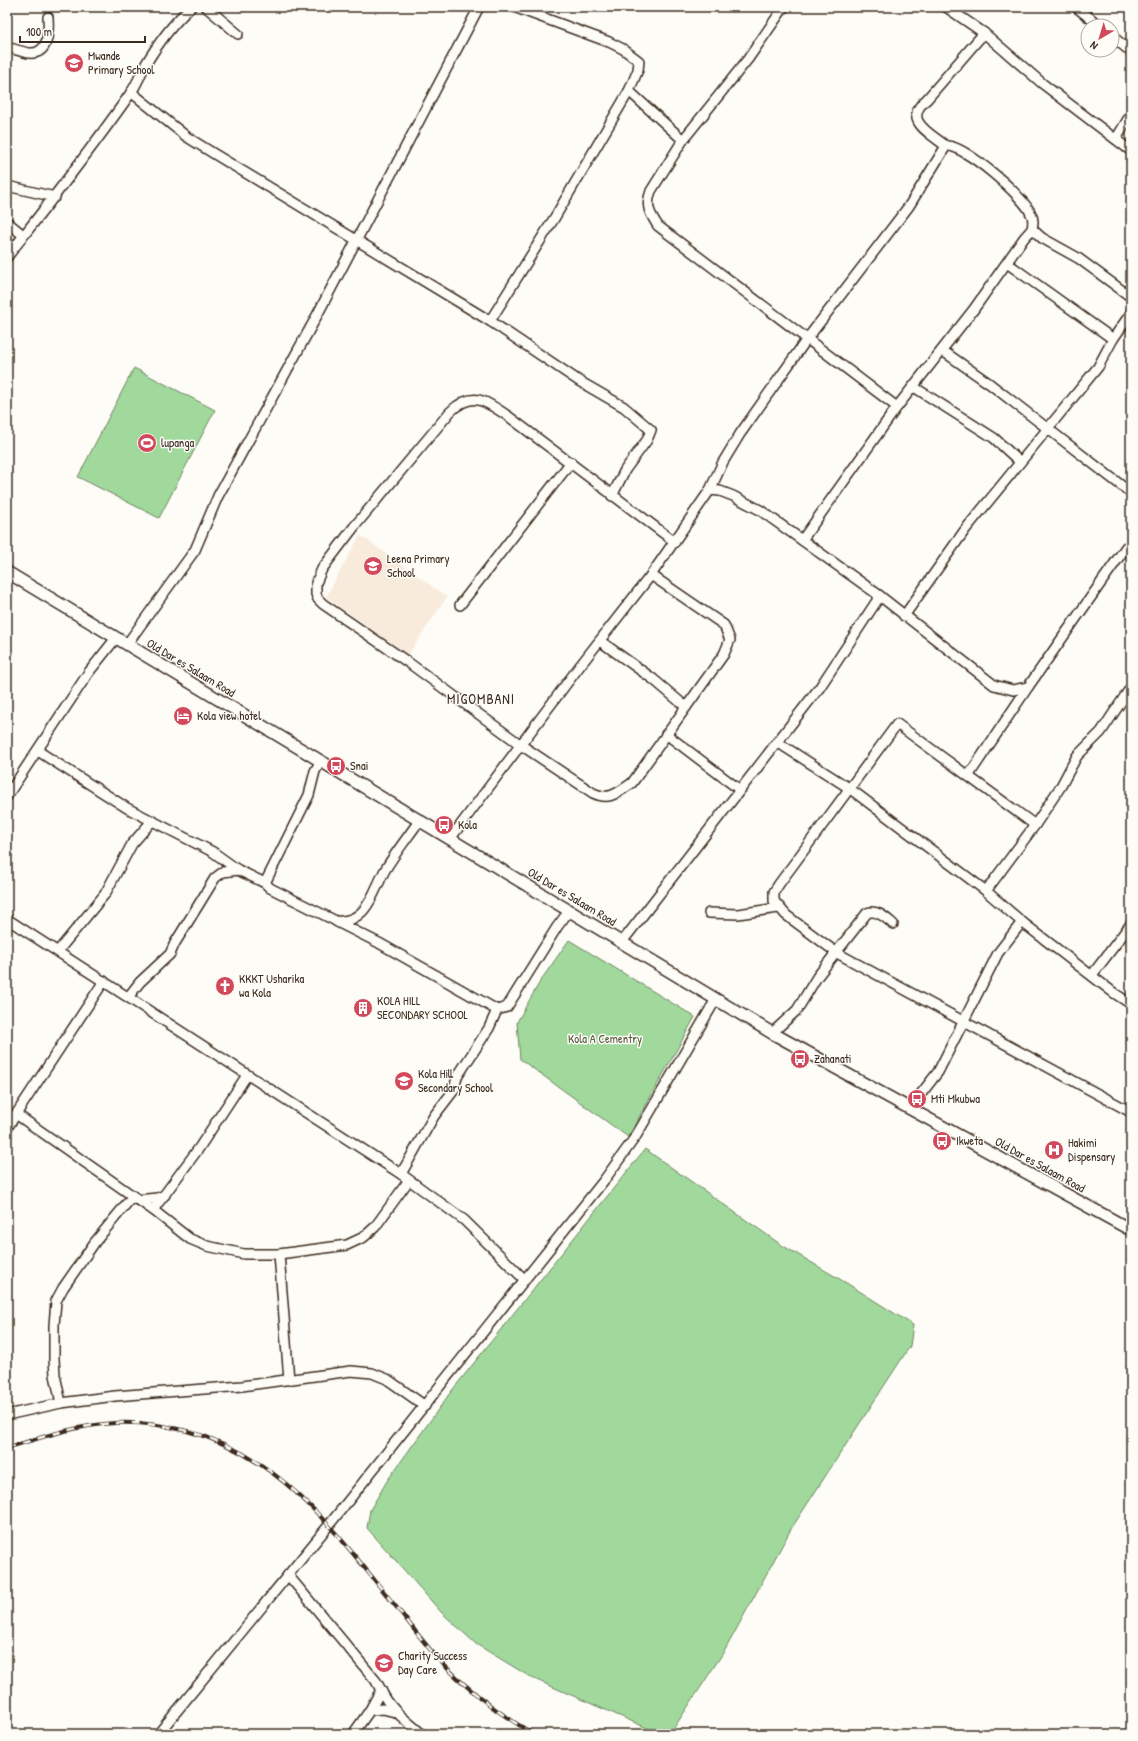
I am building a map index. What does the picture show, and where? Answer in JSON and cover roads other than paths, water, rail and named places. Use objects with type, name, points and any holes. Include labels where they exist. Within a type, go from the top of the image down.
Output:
[{"type":"main road","name":"Old Dar es Salaam Road","points":[[7,572],[772,1033],[1131,1230]]},
{"type":"street","points":[[7,257],[23,235],[55,197],[131,92],[156,48],[178,18],[190,7]]},
{"type":"street","points":[[206,7],[238,34]]},
{"type":"street","points":[[127,644],[195,550],[218,496],[313,323],[478,7]]},
{"type":"street","points":[[490,321],[555,217],[629,91],[638,70],[639,61],[609,42],[514,7]]},
{"type":"street","points":[[784,7],[748,59],[683,140],[651,191],[648,200],[650,214],[658,226],[896,407]]},
{"type":"street","points":[[946,7],[984,33],[1043,84],[1131,151]]},
{"type":"street","points":[[1076,7],[1090,18]]},
{"type":"street","points":[[7,47],[28,53],[38,52],[45,45],[49,37],[48,17]]},
{"type":"street","points":[[984,33],[927,100],[920,105],[915,114],[917,120],[922,127],[946,146],[951,146],[962,152],[1006,184],[1020,198],[1031,214],[1032,229],[1042,238],[1078,258],[1131,297]]},
{"type":"street","points":[[1120,43],[1131,52]]},
{"type":"street","points":[[629,91],[683,140]]},
{"type":"street","points":[[131,92],[187,137],[256,181],[356,239],[490,321],[579,382],[624,407],[651,430],[647,440],[625,470],[612,496]]},
{"type":"street","points":[[1116,139],[1131,114]]},
{"type":"street","points":[[450,839],[675,542],[710,490],[723,462],[740,434],[806,339],[909,206],[946,146]]},
{"type":"street","points":[[7,186],[55,197]]},
{"type":"street","points":[[7,222],[23,235]]},
{"type":"street","points":[[802,540],[896,407],[943,351],[1032,229]]},
{"type":"street","points":[[1007,263],[1113,338]]},
{"type":"street","points":[[904,616],[965,530],[1098,367],[1113,338],[1131,313]]},
{"type":"street","points":[[943,351],[990,384],[1131,493]]},
{"type":"street","points":[[914,387],[994,438],[1020,462]]},
{"type":"street","points":[[651,575],[724,625],[730,640],[724,654],[632,783],[614,794],[603,797],[592,793],[521,745],[409,663],[323,604],[316,596],[316,583],[322,569],[354,527],[450,412],[459,404],[472,399],[479,399],[494,406],[571,462],[612,496],[675,542]]},
{"type":"street","points":[[460,605],[571,462]]},
{"type":"street","points":[[710,490],[733,496],[760,510],[880,596],[994,685],[1013,690],[1028,687]]},
{"type":"street","points":[[969,775],[1028,687],[1129,545]]},
{"type":"street","points":[[622,942],[820,687],[880,596]]},
{"type":"street","points":[[7,796],[38,751],[80,684],[116,638]]},
{"type":"street","points":[[600,641],[653,679],[686,707]]},
{"type":"street","points":[[986,891],[1035,825],[1061,786],[1077,756],[1101,732],[1131,687]]},
{"type":"street","points":[[1035,825],[969,775],[897,724],[814,834],[774,892],[774,901],[778,908],[837,953],[1131,1112]]},
{"type":"street","points":[[666,734],[740,790]]},
{"type":"street","points":[[778,742],[849,788],[986,891],[1022,922],[1131,1004]]},
{"type":"street","points":[[38,751],[127,808],[213,852],[238,870],[270,888],[379,943],[497,1010],[507,1007],[557,927],[569,911]]},
{"type":"street","points":[[265,884],[309,795],[315,771],[322,761]]},
{"type":"street","points":[[58,951],[105,894],[128,850],[152,821]]},
{"type":"street","points":[[336,921],[345,922],[353,920],[370,904],[386,869],[419,821]]},
{"type":"street","points":[[129,996],[140,982],[170,954],[175,943],[215,878],[223,872],[238,870]]},
{"type":"street","points":[[709,913],[738,914],[778,908]]},
{"type":"street","points":[[772,1033],[797,1010],[817,977],[867,913],[872,911],[883,915],[893,924]]},
{"type":"street","points":[[7,919],[129,996],[247,1076],[401,1174],[475,1229],[524,1280]]},
{"type":"street","points":[[910,1108],[938,1072],[998,953],[1022,922]]},
{"type":"street","points":[[1092,975],[1131,924]]},
{"type":"street","points":[[7,1128],[104,981]]},
{"type":"street","points":[[158,1734],[425,1406],[605,1179],[636,1136],[716,999]]},
{"type":"street","points":[[401,1174],[434,1116],[454,1090],[457,1077],[489,1028],[497,1010]]},
{"type":"street","points":[[153,1210],[200,1148],[247,1076]]},
{"type":"street","points":[[16,1114],[153,1210],[190,1239],[207,1246],[244,1254],[279,1254],[347,1245],[364,1237],[375,1227],[409,1180]]},
{"type":"street","points":[[62,1402],[55,1375],[54,1359],[56,1301],[63,1288],[95,1242],[135,1198],[157,1198],[165,1195]]},
{"type":"street","points":[[279,1254],[289,1380]]},
{"type":"street","points":[[7,1415],[62,1402],[141,1393],[242,1386],[350,1371],[372,1373],[388,1379],[425,1406]]},
{"type":"street","points":[[288,1575],[376,1681],[384,1698],[396,1713],[422,1734]]},
{"type":"street","points":[[353,1734],[370,1710],[381,1690]]},
{"type":"street","points":[[370,1710],[383,1709],[396,1713]]},
{"type":"railway","points":[[7,1448],[87,1426],[133,1423],[169,1427],[187,1431],[222,1443],[254,1460],[282,1481],[308,1504],[333,1530],[446,1667],[488,1704],[510,1720],[534,1734]]},
{"type":"place","name":"Mwande Primary School","points":[[74,63]]},
{"type":"place","name":"lupanga","points":[[147,443]]},
{"type":"place","name":"Leena Primary School","points":[[373,566]]},
{"type":"place","name":"Kola view hotel","points":[[183,716]]},
{"type":"place","name":"Snai","points":[[336,766]]},
{"type":"place","name":"Kola","points":[[444,825]]},
{"type":"place","name":"KKKT Usharika wa Kola","points":[[225,986]]},
{"type":"place","name":"KOLA HILL SECONDARY SCHOOL","points":[[363,1008]]},
{"type":"place","name":"Zahanati","points":[[800,1059]]},
{"type":"place","name":"Kola Hill Secondary School","points":[[404,1081]]},
{"type":"place","name":"Mti Mkubwa","points":[[917,1099]]},
{"type":"place","name":"Ikweta","points":[[942,1141]]},
{"type":"place","name":"Hakimi Dispensary","points":[[1054,1150]]},
{"type":"place","name":"Charity Success Day Care","points":[[384,1663]]},
{"type":"district","name":"MIGOMBANI","points":[[481,699]]},
{"type":"park label","name":"Kola A Cementry","points":[[605,1039]]}]
